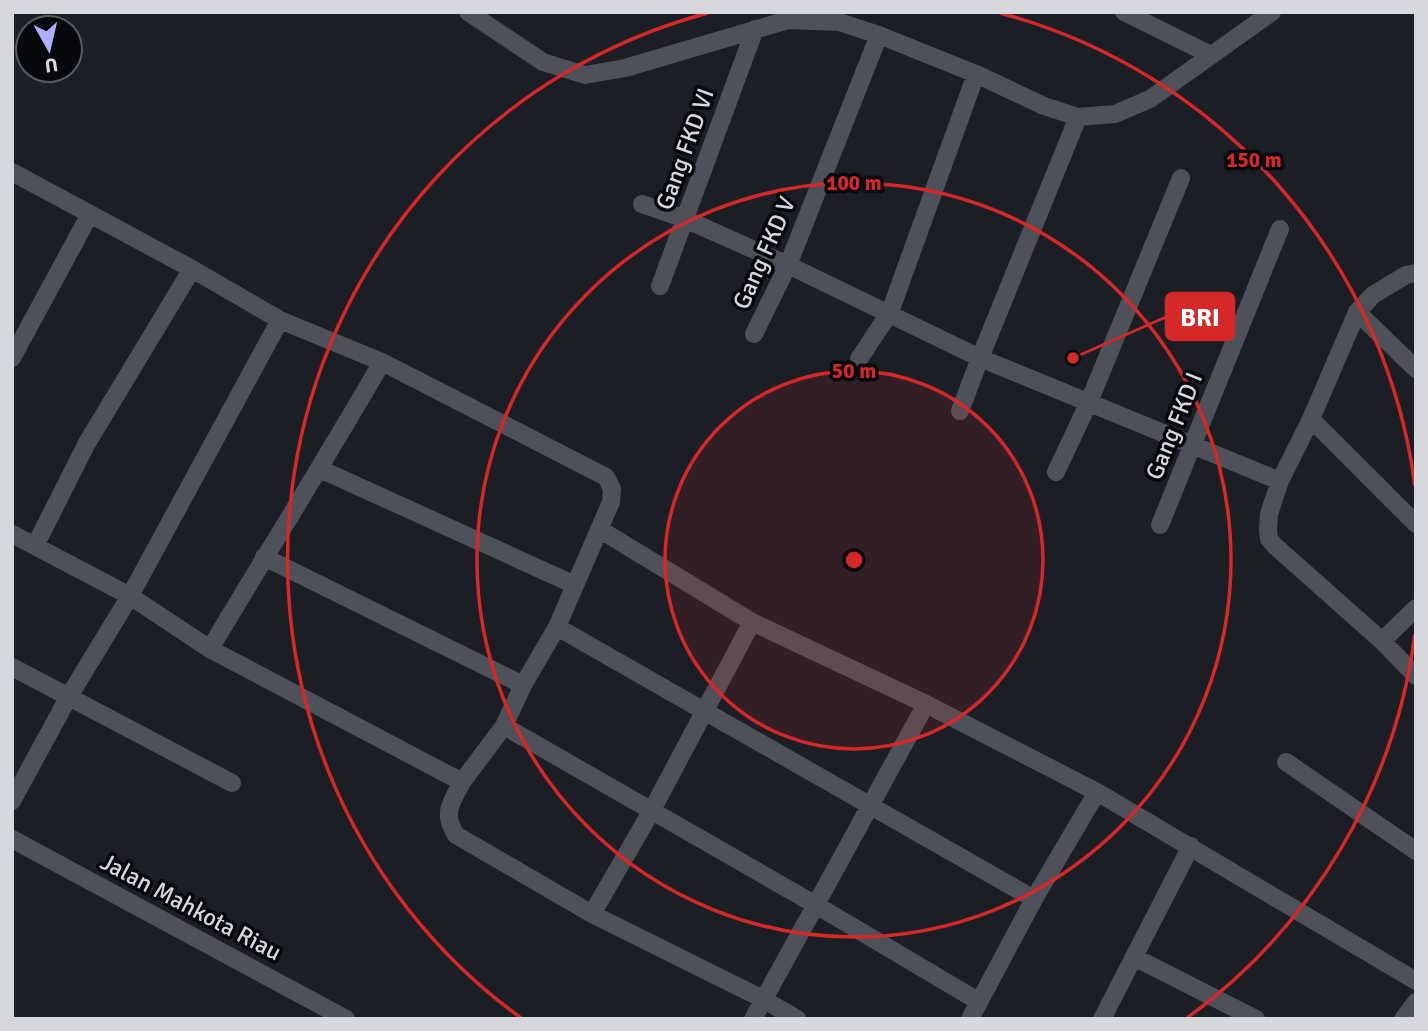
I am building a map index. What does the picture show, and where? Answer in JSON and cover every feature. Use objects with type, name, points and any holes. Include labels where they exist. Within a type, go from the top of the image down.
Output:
[{"type":"street","points":[[468,12],[543,62],[585,75],[625,68],[788,20],[839,22],[879,35],[976,74],[1044,106],[1078,117],[1115,114],[1150,99],[1272,12]]},
{"type":"street","points":[[1124,12],[1211,55]]},
{"type":"street","name":"Gang FKD VI","points":[[660,286],[755,29]]},
{"type":"street","name":"Gang FKD V","points":[[754,334],[788,265],[879,35]]},
{"type":"street","points":[[859,359],[890,313],[976,74]]},
{"type":"street","points":[[960,411],[1078,117]]},
{"type":"street","points":[[12,172],[192,269],[280,320],[382,362],[606,477],[612,489],[611,502],[557,627],[523,685],[504,726],[462,782],[449,808],[449,823],[456,835],[592,914],[764,999],[797,1019]]},
{"type":"street","points":[[1056,472],[1089,402],[1181,178]]},
{"type":"street","points":[[642,204],[685,219],[788,265],[980,358],[1280,481]]},
{"type":"street","points":[[12,358],[90,214]]},
{"type":"street","name":"Gang FKD I","points":[[1160,525],[1280,229]]},
{"type":"street","points":[[36,546],[87,443],[192,269]]},
{"type":"street","points":[[1416,273],[1406,275],[1373,295],[1357,312],[1311,419],[1280,481],[1269,514],[1269,540],[1382,641],[1416,676]]},
{"type":"street","points":[[1357,312],[1416,369]]},
{"type":"street","points":[[12,801],[68,698],[130,596],[280,320]]},
{"type":"street","points":[[210,649],[382,362]]},
{"type":"street","points":[[1311,419],[1416,524]]},
{"type":"street","points":[[320,469],[575,585]]},
{"type":"street","points":[[599,529],[752,622],[926,704],[1097,792],[1416,981]]},
{"type":"street","points":[[12,534],[130,596],[210,649],[462,782]]},
{"type":"street","points":[[264,557],[523,685]]},
{"type":"street","points":[[1382,641],[1416,608]]},
{"type":"street","points":[[592,914],[652,810],[752,622]]},
{"type":"street","points":[[557,627],[1034,899]]},
{"type":"street","points":[[12,667],[232,783]]},
{"type":"street","points":[[753,1019],[926,704]]},
{"type":"street","points":[[504,726],[978,1001]]},
{"type":"street","points":[[1286,762],[1416,850]]},
{"type":"street","points":[[970,1019],[1034,899],[1097,792]]},
{"type":"street","name":"Jalan Mahkota Riau","points":[[12,839],[346,1019]]},
{"type":"street","points":[[1102,1019],[1191,846]]},
{"type":"street","points":[[1134,957],[1256,1019]]},
{"type":"street","points":[[1403,1019],[1416,1002]]},
{"type":"place","name":"BRI","points":[[1073,358]]}]
